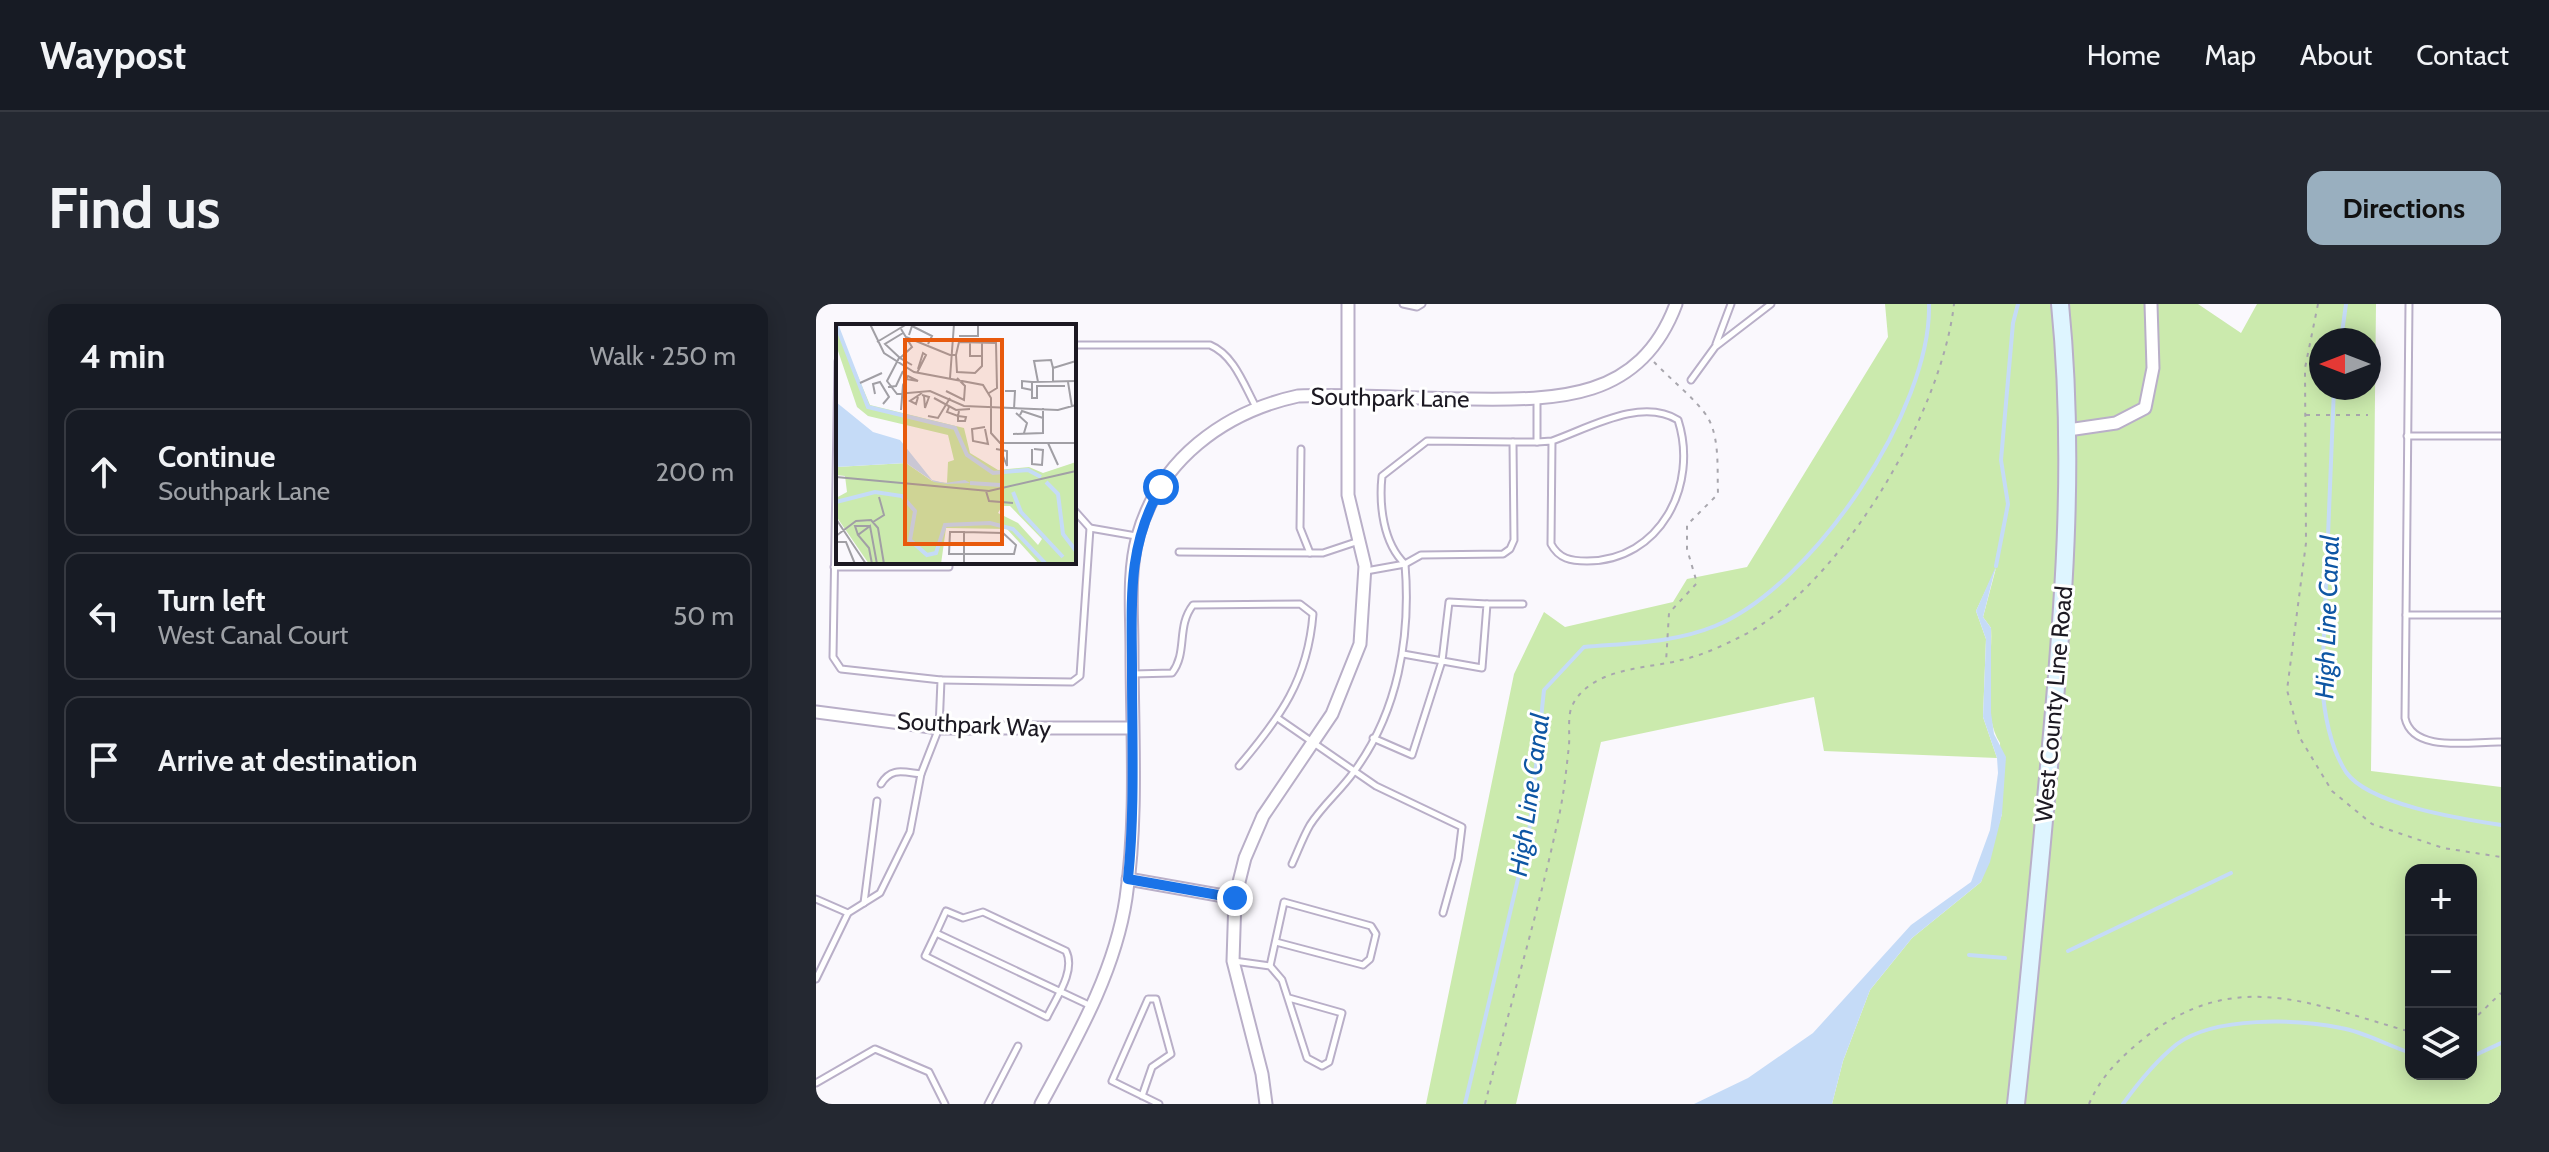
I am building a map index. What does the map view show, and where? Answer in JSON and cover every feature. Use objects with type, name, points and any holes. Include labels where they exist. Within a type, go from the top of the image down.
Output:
[{"type":"main road","name":"West County Line Road","points":[[2016,1104],[2057,682],[2067,532],[2068,430],[2060,304]]},
{"type":"street","points":[[1266,1104],[1262,1074],[1233,961],[1235,898],[1245,858],[1263,816],[1314,743],[1347,685],[1357,656],[1365,571],[1348,495],[1348,304]]},
{"type":"street","name":"Southpark Lane","points":[[1041,1104],[1092,1007],[1116,940],[1128,879],[1132,828],[1132,565],[1138,536],[1153,501],[1184,456],[1218,426],[1256,407],[1298,396],[1537,400],[1565,397],[1604,385],[1645,353],[1670,320],[1676,304]]},
{"type":"street","points":[[2068,430],[2116,423],[2145,408],[2153,368],[2151,304]]},
{"type":"street","name":"Southpark Way","points":[[816,712],[939,728],[1132,728]]},
{"type":"street","points":[[1128,879],[1235,898]]},
{"type":"lane","points":[[1403,304],[1417,307],[1422,304]]},
{"type":"lane","points":[[1691,380],[1715,347],[1731,304]]},
{"type":"lane","points":[[1715,347],[1771,304]]},
{"type":"lane","points":[[2409,304],[2405,718],[2411,733],[2425,741],[2501,742]]},
{"type":"lane","points":[[1076,345],[1210,345],[1221,350],[1230,360],[1256,407]]},
{"type":"lane","points":[[1537,400],[1537,442]]},
{"type":"lane","points":[[1292,864],[1310,824],[1355,771],[1397,681],[1409,610],[1405,564],[1394,553],[1382,514],[1382,476],[1427,441],[1552,441],[1632,412],[1658,412],[1678,420],[1682,433],[1682,486],[1650,540],[1607,561],[1573,561],[1556,553],[1551,544],[1552,441]]},
{"type":"lane","points":[[2407,436],[2501,436]]},
{"type":"lane","points":[[1365,571],[1405,564],[1421,555],[1503,554],[1510,549],[1514,540],[1513,442]]},
{"type":"lane","points":[[1301,449],[1300,528],[1310,553]]},
{"type":"lane","points":[[836,500],[833,657],[841,669],[941,680],[1072,682],[1080,676],[1090,528]]},
{"type":"lane","points":[[1076,512],[1090,528],[1138,536]]},
{"type":"lane","points":[[1179,552],[1323,553],[1360,541]]},
{"type":"lane","points":[[834,567],[949,567],[949,564]]},
{"type":"lane","points":[[1373,738],[1412,755],[1442,661],[1449,602],[1523,604]]},
{"type":"lane","points":[[1132,674],[1172,673],[1181,661],[1182,619],[1193,605],[1300,604],[1313,614],[1310,642],[1294,691],[1279,719],[1239,766]]},
{"type":"lane","points":[[1403,654],[1482,668],[1487,604]]},
{"type":"lane","points":[[2406,615],[2501,615]]},
{"type":"lane","points":[[816,979],[848,913],[880,893],[910,832],[921,774],[939,728],[941,680]]},
{"type":"lane","points":[[1279,719],[1376,786],[1462,827],[1458,859],[1443,913]]},
{"type":"lane","points":[[881,784],[893,771],[921,774]]},
{"type":"lane","points":[[864,903],[877,801]]},
{"type":"lane","points":[[816,899],[848,913]]},
{"type":"lane","points":[[1270,966],[1284,902],[1371,926],[1376,934],[1370,959],[1363,965],[1276,942]]},
{"type":"lane","points":[[946,911],[963,918],[983,912],[1066,951],[1071,960],[1047,1017],[925,956],[936,933],[946,911]]},
{"type":"lane","points":[[936,933],[1092,1007]]},
{"type":"lane","points":[[1233,961],[1270,966],[1282,980],[1307,1058],[1322,1066],[1329,1062],[1342,1013],[1289,998]]},
{"type":"lane","points":[[1142,1096],[1152,1067],[1171,1054],[1156,999],[1148,999],[1112,1081],[1142,1096],[1159,1104]]},
{"type":"lane","points":[[988,1104],[1018,1046]]},
{"type":"lane","points":[[816,1083],[875,1049],[929,1072],[945,1104]]},
{"type":"path","points":[[1485,1104],[1557,827],[1572,706],[1586,687],[1628,669],[1682,660],[1738,638],[1776,616],[1805,593],[1852,537],[1926,402],[1942,363],[1954,304]]},
{"type":"path","points":[[2318,304],[2307,343],[2306,543],[2287,690],[2300,738],[2332,791],[2372,824],[2443,848],[2501,857]]},
{"type":"path","points":[[1645,353],[1707,416],[1713,432],[1717,464],[1718,494],[1687,525],[1687,549],[1697,583],[1669,613],[1666,663]]},
{"type":"path","points":[[2306,415],[2368,415]]},
{"type":"path","points":[[2477,1016],[2501,993]]},
{"type":"path","points":[[2089,1104],[2102,1079],[2121,1057],[2161,1024],[2171,1016],[2221,997],[2275,998],[2405,1030]]},
{"type":"green space","points":[[1885,304],[2198,304],[2241,333],[2257,304],[2376,304],[2376,328],[2309,328],[2309,400],[2375,400],[2371,771],[2501,787],[2501,1104],[1832,1104],[1843,1061],[1870,990],[1912,938],[1981,882],[2002,814],[2000,743],[1994,731],[1989,703],[1991,628],[1983,617],[1996,568],[1976,611],[1986,639],[1983,717],[1997,758],[1824,751],[1814,697],[1601,742],[1516,1104],[1426,1104],[1514,674],[1544,612],[1565,627],[1673,602],[1687,579],[1747,567],[1888,337]]},
{"type":"water","points":[[1996,566],[1983,617],[1991,628],[1991,713],[1994,734],[2006,757],[2002,814],[1990,862],[1981,882],[1912,938],[1870,990],[1843,1061],[1832,1104],[1694,1104],[1748,1078],[1813,1033],[1911,925],[1971,882],[1990,830],[1998,773],[1997,758],[1983,717],[1986,639],[1976,611]]},
{"type":"waterway","name":"High Line Canal","points":[[1465,1104],[1529,832],[1544,690],[1584,647],[1651,641],[1699,632],[1752,605],[1790,574],[1827,534],[1860,489],[1888,441],[1911,393],[1925,346],[1929,304]]},
{"type":"waterway","points":[[1996,566],[2008,504],[2001,460],[2013,323],[2018,304]]},
{"type":"waterway","name":"High Line Canal","points":[[2343,328],[2346,304]]},
{"type":"waterway","name":"High Line Canal","points":[[2334,400],[2322,684],[2326,718],[2336,752],[2346,772],[2374,793],[2418,809],[2501,825]]},
{"type":"waterway","points":[[2068,951],[2231,873]]},
{"type":"waterway","points":[[1969,955],[2005,958]]},
{"type":"waterway","name":"High Line Canal","points":[[2123,1104],[2148,1072],[2177,1044],[2212,1028],[2257,1022],[2323,1025],[2359,1033],[2405,1051]]},
{"type":"waterway","name":"High Line Canal","points":[[2477,1054],[2501,1043]]},
{"type":"route","points":[[1161,487],[1145,514],[1132,565],[1132,828],[1128,879],[1235,898]]}]
